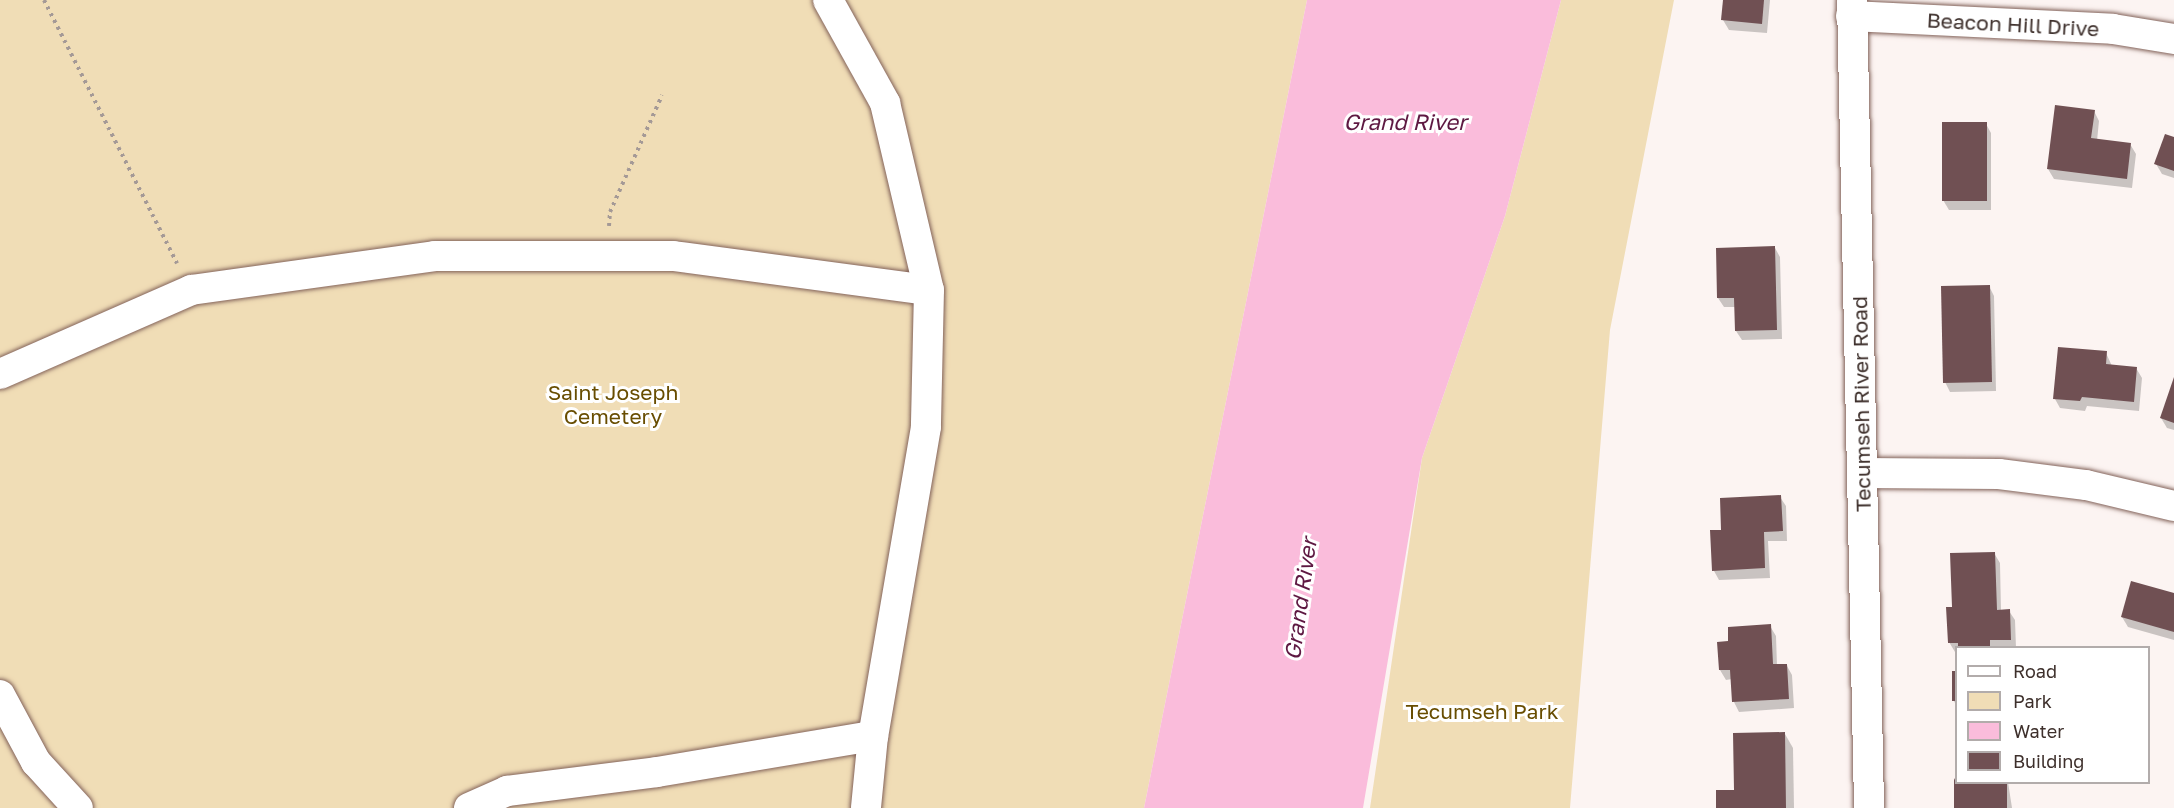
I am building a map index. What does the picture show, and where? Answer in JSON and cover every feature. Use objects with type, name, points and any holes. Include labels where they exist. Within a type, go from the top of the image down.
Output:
[{"type":"street","points":[[828,0],[885,103],[929,290],[926,428],[873,736],[866,808]]},
{"type":"street","name":"Beacon Hill Drive","points":[[1852,8],[2113,29],[2174,39]]},
{"type":"street","name":"Tecumseh River Road","points":[[1852,8],[1869,808]]},
{"type":"street","points":[[0,374],[191,290],[435,256],[673,256],[929,290]]},
{"type":"street","points":[[1862,473],[1999,474],[2086,485],[2174,506]]},
{"type":"street","points":[[0,696],[36,762],[78,808]]},
{"type":"street","points":[[470,808],[507,791],[657,772],[873,736]]},
{"type":"path","points":[[44,0],[191,290]]},
{"type":"path","points":[[607,256],[610,212],[662,95]]},
{"type":"green space","name":"Saint Joseph Cemetery","points":[[0,0],[1307,0],[1144,808],[0,808]]},
{"type":"green space","name":"Tecumseh Park","points":[[1561,0],[1674,0],[1610,330],[1570,808],[1370,808],[1422,458],[1505,216]]},
{"type":"water","name":"Grand River","points":[[1307,0],[1561,0],[1505,216],[1422,458],[1363,808],[1144,808]]},
{"type":"building","points":[[1723,0],[1764,0],[1762,24],[1721,20]]},
{"type":"building","points":[[2055,105],[2095,110],[2091,138],[2131,143],[2127,179],[2047,169]]},
{"type":"building","points":[[1942,122],[1987,122],[1987,201],[1942,201]]},
{"type":"building","points":[[2165,134],[2174,137],[2174,171],[2154,164]]},
{"type":"building","points":[[1775,246],[1777,330],[1735,331],[1734,298],[1717,298],[1716,248]]},
{"type":"building","points":[[1990,285],[1992,382],[1943,383],[1941,286]]},
{"type":"building","points":[[2058,347],[2107,351],[2106,364],[2137,367],[2134,402],[2082,397],[2080,401],[2053,399]]},
{"type":"building","points":[[2174,377],[2174,423],[2160,418]]},
{"type":"building","points":[[1781,495],[1783,531],[1764,532],[1765,568],[1712,571],[1710,530],[1721,530],[1720,498]]},
{"type":"building","points":[[1995,552],[1997,610],[2010,609],[2011,640],[1990,640],[1990,646],[1958,646],[1958,643],[1948,643],[1946,607],[1952,607],[1950,553]]},
{"type":"building","points":[[2131,581],[2174,593],[2174,632],[2121,617]]},
{"type":"building","points":[[1771,624],[1773,664],[1787,664],[1789,699],[1732,702],[1730,670],[1719,670],[1717,642],[1728,641],[1728,627]]},
{"type":"building","points":[[1952,671],[1955,671],[1955,701],[1952,701]]},
{"type":"building","points":[[1785,732],[1786,808],[1716,808],[1716,790],[1734,790],[1733,733]]},
{"type":"building","points":[[1954,778],[1955,784],[2007,784],[2007,808],[1954,808]]}]
